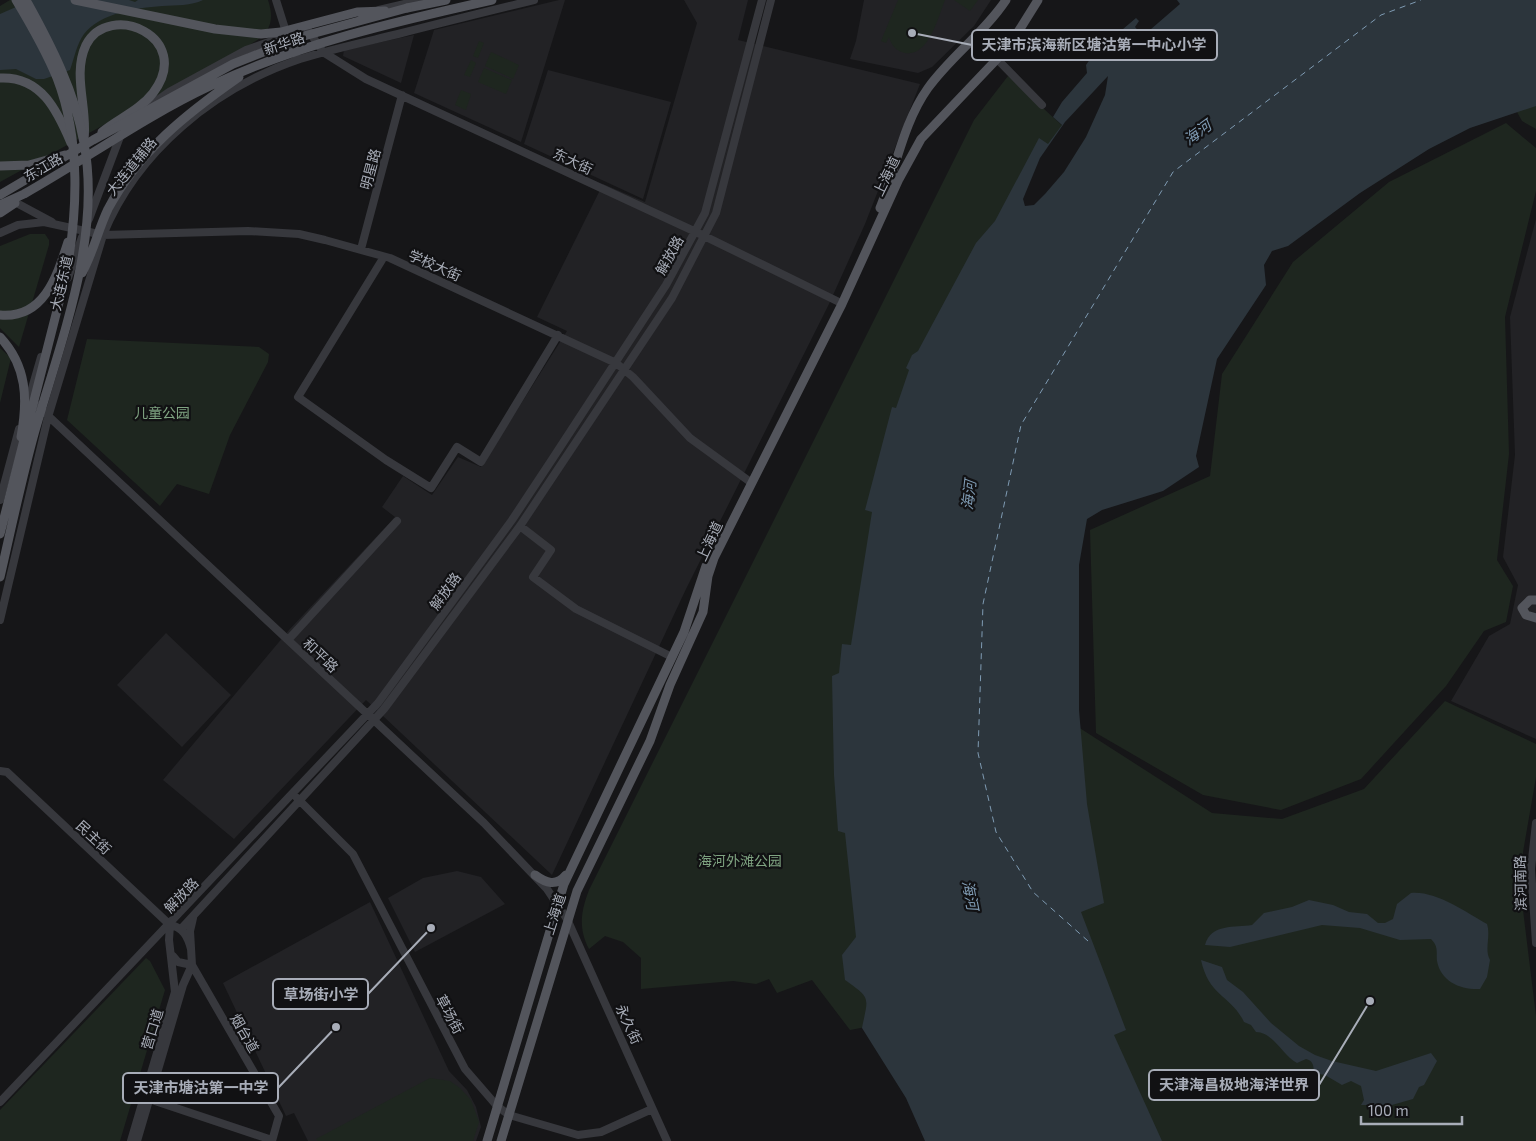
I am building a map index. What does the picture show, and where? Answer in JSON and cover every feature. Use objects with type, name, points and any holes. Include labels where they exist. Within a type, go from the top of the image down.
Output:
[{"type":"main road","name":"大连东道","points":[[0,534],[68,265],[74,191],[69,119],[57,78],[16,0]]},
{"type":"main road","name":"大连东道","points":[[0,577],[30,449],[78,280],[88,208],[89,141],[60,66],[26,0]]},
{"type":"main road","points":[[75,0],[215,29],[261,34],[281,32],[358,12],[407,8]]},
{"type":"main road","name":"新华路","points":[[89,141],[250,57],[304,36],[407,8],[446,0]]},
{"type":"main road","name":"新华路","points":[[100,149],[208,86],[302,50],[398,22],[492,0]]},
{"type":"main road","name":"上海道","points":[[487,1141],[557,904],[570,868],[691,615],[706,564],[839,302],[876,216],[922,96],[933,81],[994,16],[1006,0]]},
{"type":"main road","name":"上海道","points":[[502,1141],[567,919],[582,877],[650,741],[670,685],[704,612],[708,576],[714,558],[842,304],[905,166],[927,130],[997,59],[1018,32],[1038,0]]},
{"type":"main road","points":[[128,22],[140,24],[150,31],[162,50],[164,64],[160,81],[143,103],[89,141],[80,72],[85,46],[95,32],[109,24],[128,22]]},
{"type":"main road","points":[[78,280],[110,207],[144,156],[183,117],[250,70]]},
{"type":"main road","points":[[0,78],[23,80],[44,94],[54,106],[72,145]]},
{"type":"main road","name":"东江路","points":[[0,195],[89,141]]},
{"type":"main road","name":"东江路","points":[[0,205],[24,194],[100,149]]},
{"type":"main road","points":[[0,166],[30,166],[67,155]]},
{"type":"main road","points":[[0,213],[24,194]]},
{"type":"main road","points":[[0,315],[25,312],[48,293],[58,272],[72,232]]},
{"type":"main road","points":[[0,336],[16,358],[25,386],[25,401],[16,469]]},
{"type":"main road","points":[[1536,600],[1530,600],[1522,608],[1526,615],[1536,618]]},
{"type":"main road","points":[[535,875],[552,884],[563,879],[570,868]]},
{"type":"street","points":[[276,0],[287,35],[298,60]]},
{"type":"street","name":"大连道辅路","points":[[0,500],[29,398],[84,230],[116,144],[129,122],[149,105],[178,87],[246,50],[287,35],[421,0]]},
{"type":"street","name":"大连道辅路","points":[[0,620],[48,417],[102,235],[114,207],[128,184],[171,137],[207,106],[231,90],[258,76],[323,52],[534,0]]},
{"type":"street","name":"解放路","points":[[181,929],[349,735],[370,722],[512,520],[666,285],[705,213],[762,0]]},
{"type":"street","name":"解放路","points":[[0,1102],[170,925],[370,722],[520,526],[672,298],[706,237],[716,213],[771,0]]},
{"type":"street","name":"东大街","points":[[307,30],[323,52],[358,75],[696,232],[839,302]]},
{"type":"street","points":[[997,59],[1042,105]]},
{"type":"street","name":"明星路","points":[[361,249],[402,95]]},
{"type":"street","points":[[0,195],[54,222]]},
{"type":"street","points":[[0,232],[18,225],[54,222]]},
{"type":"street","name":"学校大街","points":[[54,222],[102,235],[248,231],[299,234],[382,256],[616,363],[690,438],[749,481]]},
{"type":"street","points":[[382,256],[382,260],[298,396],[386,460],[431,488],[457,447],[480,462],[558,335]]},
{"type":"street","name":"和平路","points":[[29,398],[288,640],[370,722]]},
{"type":"street","points":[[288,640],[397,521]]},
{"type":"street","points":[[520,526],[551,550],[533,578],[576,609],[672,657]]},
{"type":"street","points":[[370,722],[385,732],[484,823],[535,875],[567,919]]},
{"type":"street","name":"民主街","points":[[0,771],[7,772],[170,925]]},
{"type":"street","name":"草场街","points":[[296,798],[353,854],[465,1069],[497,1106],[509,1115],[578,1135],[601,1132],[652,1109]]},
{"type":"street","name":"滨河南路","points":[[1536,823],[1531,869],[1536,943]]},
{"type":"street","points":[[171,952],[178,962],[192,965],[190,931],[196,913]]},
{"type":"street","name":"永久街","points":[[567,919],[667,1141]]},
{"type":"street","points":[[170,925],[181,929],[188,938],[191,950]]},
{"type":"street","name":"营口道","points":[[137,1141],[176,992],[170,925]]},
{"type":"street","name":"营口道","points":[[131,1141],[192,965]]},
{"type":"street","name":"烟台道","points":[[192,965],[279,1116],[272,1141]]},
{"type":"street","points":[[147,1099],[272,1141]]},
{"type":"shaded area","points":[[565,0],[521,142],[414,93],[434,30]]},
{"type":"shaded area","points":[[684,0],[748,0],[738,40],[920,84],[865,224],[829,304],[686,589],[552,875],[366,700],[234,839],[163,780],[289,630],[395,517],[382,507],[403,476],[432,495],[458,457],[481,467],[567,331],[537,317],[603,184],[645,202],[697,23]]},
{"type":"shaded area","points":[[864,0],[991,0],[974,26],[932,67],[918,73],[850,59],[856,41]]},
{"type":"shaded area","points":[[414,35],[401,83],[343,56],[344,50]]},
{"type":"shaded area","points":[[548,70],[671,102],[643,199],[524,144]]},
{"type":"shaded area","points":[[1536,219],[1536,739],[1451,701],[1489,636],[1510,624],[1518,585],[1503,557],[1515,455],[1510,317]]},
{"type":"shaded area","points":[[166,633],[231,695],[182,747],[117,685]]},
{"type":"shaded area","points":[[457,871],[481,877],[505,904],[415,952],[388,898],[423,878]]},
{"type":"shaded area","points":[[370,902],[449,1071],[467,1090],[476,1107],[481,1127],[476,1141],[308,1141],[294,1113],[286,1116],[223,983]]},
{"type":"green space","points":[[10,0],[268,0],[271,20],[267,31],[251,44],[0,182],[0,6]]},
{"type":"green space","points":[[898,0],[945,0],[931,34],[920,49],[913,53],[899,51],[889,37],[886,43],[881,41]]},
{"type":"green space","points":[[954,0],[978,0],[970,11]]},
{"type":"green space","points":[[479,41],[484,43],[478,58],[473,56]]},
{"type":"green space","points":[[491,52],[519,65],[513,79],[485,66]]},
{"type":"green space","points":[[471,60],[476,63],[470,77],[464,75]]},
{"type":"green space","points":[[484,68],[512,80],[506,94],[478,82]]},
{"type":"green space","name":"海河外滩公园","points":[[1008,76],[1068,131],[871,1026],[850,1030],[812,980],[777,993],[769,979],[756,984],[733,981],[641,989],[641,958],[623,942],[605,936],[589,949],[583,934],[582,919],[589,890],[974,120]]},
{"type":"green space","points":[[461,90],[471,94],[466,110],[455,105]]},
{"type":"green space","points":[[1536,100],[1536,129],[1522,121],[1517,112]]},
{"type":"green space","points":[[1506,123],[1536,148],[1536,191],[1505,317],[1509,454],[1497,560],[1513,586],[1506,622],[1484,631],[1446,686],[1361,779],[1281,810],[1203,795],[1096,733],[1090,530],[1210,476],[1222,374],[1293,262],[1389,182]]},
{"type":"green space","points":[[30,234],[45,234],[49,240],[49,245],[19,347],[0,328],[0,246]]},
{"type":"green space","name":"儿童公园","points":[[87,339],[259,347],[269,354],[268,362],[230,435],[209,494],[177,484],[160,506],[67,420]]},
{"type":"green space","points":[[0,348],[11,358],[0,403]]},
{"type":"green space","points":[[1445,701],[1536,744],[1536,777],[1523,852],[1523,910],[1536,1016],[1536,1141],[1153,1141],[1113,1047],[1075,905],[1075,725],[1212,813],[1282,819],[1364,789]]},
{"type":"green space","points":[[146,958],[150,961],[165,990],[120,1141],[0,1141],[0,1110]]},
{"type":"green space","points":[[430,1078],[450,1081],[460,1088],[471,1100],[479,1122],[473,1141],[318,1141],[316,1139]]},
{"type":"water","points":[[32,0],[129,0],[135,2],[138,0],[203,0],[188,4],[141,8],[109,16],[91,27],[84,34],[70,70],[44,79],[36,79],[16,69],[0,70],[0,14]]},
{"type":"water","name":"海河","points":[[1177,0],[1536,0],[1536,106],[1470,128],[1429,149],[1360,193],[1288,246],[1272,251],[1264,265],[1266,285],[1217,359],[1196,456],[1199,467],[1163,491],[1102,510],[1087,519],[1079,565],[1079,710],[1087,804],[1104,903],[1081,912],[1126,1030],[1114,1035],[1162,1141],[925,1141],[906,1098],[862,1028],[866,1000],[860,991],[845,980],[842,955],[856,937],[845,833],[838,831],[834,775],[832,676],[839,673],[842,644],[851,645],[872,512],[865,510],[892,407],[896,408],[909,370],[906,368],[912,355],[918,351],[976,243],[995,221],[1039,138],[1048,144],[1062,125],[1053,117],[1062,102],[1087,73],[1086,65],[1097,49],[1096,46],[1113,33],[1116,35],[1136,18],[1139,21],[1135,27],[1143,36],[1180,4]]},
{"type":"water","points":[[1411,893],[1431,895],[1441,899],[1487,924],[1488,956],[1490,960],[1487,977],[1480,989],[1459,986],[1447,979],[1439,968],[1436,947],[1431,939],[1400,940],[1360,928],[1322,925],[1230,947],[1205,945],[1212,933],[1218,930],[1252,925],[1264,913],[1292,907],[1309,900],[1333,905],[1349,912],[1367,914],[1378,923],[1385,923],[1393,919],[1397,904]]},
{"type":"water","points":[[1201,960],[1222,967],[1227,980],[1243,992],[1271,1023],[1299,1046],[1315,1055],[1376,1071],[1431,1053],[1437,1061],[1424,1085],[1419,1087],[1413,1099],[1392,1105],[1361,1105],[1364,1100],[1361,1086],[1351,1081],[1342,1085],[1325,1075],[1313,1073],[1313,1066],[1310,1061],[1306,1059],[1297,1063],[1268,1036],[1256,1032],[1251,1025],[1244,1022],[1233,1006],[1209,982]]},
{"type":"pier","points":[[1108,76],[1105,95],[1086,137],[1064,172],[1034,205],[1025,206],[1023,199],[1040,158],[1065,122]]},
{"type":"ferry route","points":[[1088,941],[1033,892],[996,832],[978,753],[983,604],[1021,425],[1173,172],[1381,15],[1421,0]]},
{"type":"place","name":"天津市滨海新区塘沽第一中心小学","points":[[912,33]]},
{"type":"place","name":"草场街小学","points":[[431,928]]},
{"type":"place","name":"天津海昌极地海洋世界","points":[[1370,1001]]},
{"type":"place","name":"天津市塘沽第一中学","points":[[336,1027]]}]
